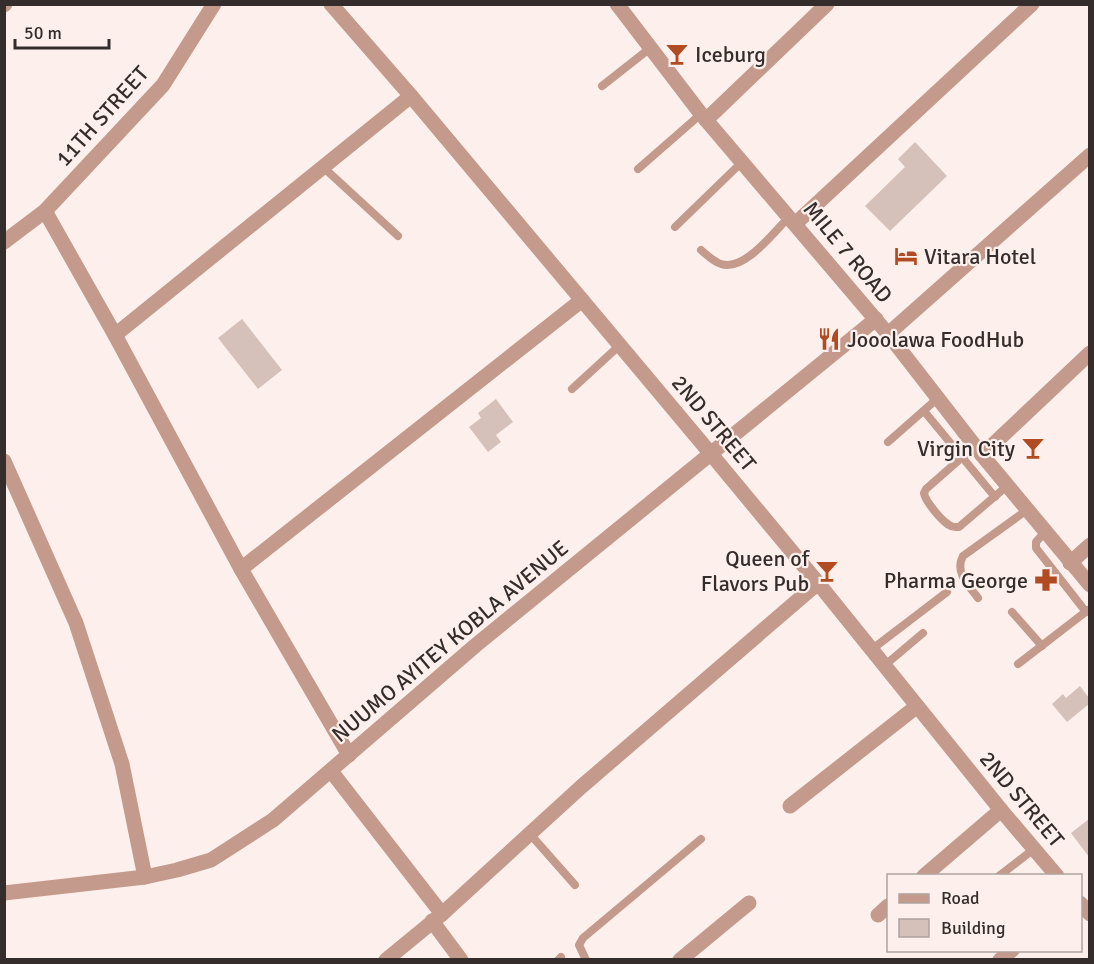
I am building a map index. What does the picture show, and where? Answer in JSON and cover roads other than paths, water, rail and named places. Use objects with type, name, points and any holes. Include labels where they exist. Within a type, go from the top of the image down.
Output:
[{"type":"street","name":"11TH STREET","points":[[4,242],[45,212],[163,85],[214,4]]},
{"type":"street","name":"2ND STREET","points":[[332,4],[711,454],[818,583],[916,707],[1055,874]]},
{"type":"street","points":[[704,117],[827,4]]},
{"type":"street","points":[[792,220],[1032,4]]},
{"type":"street","name":"MILE 7 ROAD","points":[[620,6],[649,49],[704,117],[888,333],[978,451],[1089,585]]},
{"type":"street","points":[[116,335],[411,96]]},
{"type":"street","points":[[888,333],[1089,155]]},
{"type":"street","points":[[45,212],[116,335],[241,569],[349,755]]},
{"type":"street","points":[[241,569],[582,300]]},
{"type":"street","name":"NUUMO AYITEY KOBLA AVENUE","points":[[4,893],[145,877],[211,860],[273,820],[476,645],[876,319]]},
{"type":"street","points":[[978,451],[1089,353]]},
{"type":"street","points":[[4,460],[76,623],[122,764],[145,877]]},
{"type":"street","points":[[1070,563],[1089,545]]},
{"type":"street","points":[[386,960],[818,583]]},
{"type":"street","points":[[790,806],[916,707]]},
{"type":"street","points":[[331,771],[437,917],[461,960]]},
{"type":"street","points":[[926,874],[1001,810]]},
{"type":"street","points":[[680,960],[749,903]]},
{"type":"lane","points":[[602,86],[649,49]]},
{"type":"lane","points":[[638,169],[704,117]]},
{"type":"lane","points":[[675,227],[742,162]]},
{"type":"lane","points":[[323,167],[398,236]]},
{"type":"lane","points":[[701,250],[718,264],[735,265],[750,256],[792,220]]},
{"type":"lane","points":[[572,389],[620,345]]},
{"type":"lane","points":[[888,442],[938,398]]},
{"type":"lane","points":[[924,411],[995,496]]},
{"type":"lane","points":[[947,438],[960,427]]},
{"type":"lane","points":[[978,451],[962,457],[926,489],[924,493],[926,500],[949,525],[959,527],[1007,486]]},
{"type":"lane","points":[[978,598],[962,576],[960,561],[963,556],[1027,510]]},
{"type":"lane","points":[[1018,664],[1088,611],[1036,548],[1036,542],[1045,532]]},
{"type":"lane","points":[[871,650],[946,592]]},
{"type":"lane","points":[[1012,612],[1042,646]]},
{"type":"lane","points":[[884,666],[923,633]]},
{"type":"lane","points":[[530,834],[575,885]]},
{"type":"lane","points":[[586,960],[579,945],[583,938],[701,838]]},
{"type":"lane","points":[[1002,874],[1034,849]]},
{"type":"place","name":"Iceburg","points":[[677,54]]},
{"type":"place","name":"Vitara Hotel","points":[[906,256]]},
{"type":"place","name":"Jooolawa FoodHub","points":[[829,339]]},
{"type":"place","name":"Virgin City","points":[[1033,448]]},
{"type":"place","name":"Queen of Flavors Pub","points":[[827,571]]},
{"type":"place","name":"Pharma George","points":[[1046,580]]}]
